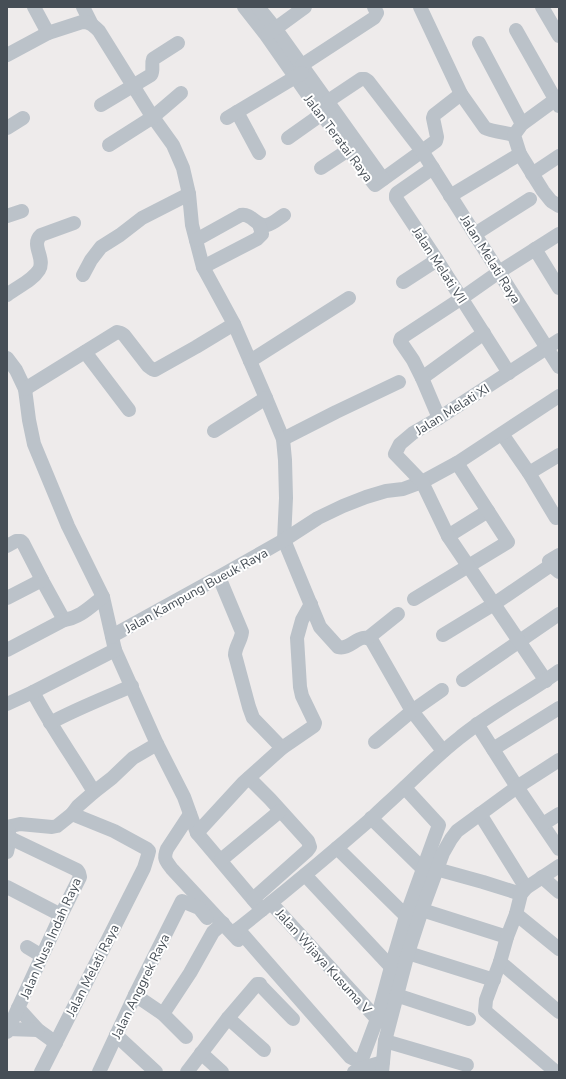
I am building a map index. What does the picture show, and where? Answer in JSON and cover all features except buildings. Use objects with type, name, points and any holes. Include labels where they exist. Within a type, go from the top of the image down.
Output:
[{"type":"street","points":[[34,7],[48,33]]},
{"type":"street","points":[[83,7],[91,23],[99,31],[153,117],[173,145],[183,168],[189,194],[192,225],[203,267],[234,324],[283,439],[286,492],[284,540],[320,627],[338,647],[344,648],[363,637],[372,641],[412,711],[443,751]]},
{"type":"street","name":"Jalan Teratai Raya","points":[[244,7],[271,32],[301,71],[353,147],[375,185],[422,152]]},
{"type":"street","name":"Jalan Teratai Raya","points":[[258,7],[271,32]]},
{"type":"street","points":[[271,32],[305,7]]},
{"type":"street","points":[[420,7],[461,94],[485,128],[488,130],[502,132],[518,130],[558,101],[516,30]]},
{"type":"street","points":[[542,7],[559,36]]},
{"type":"street","points":[[259,153],[232,116],[301,71],[373,13]]},
{"type":"street","points":[[7,55],[48,33],[82,22],[91,23]]},
{"type":"street","points":[[479,43],[518,130],[520,154],[547,196],[559,206]]},
{"type":"street","points":[[101,105],[151,75],[153,59],[178,44]]},
{"type":"street","name":"Jalan Melati Raya","points":[[327,108],[361,79],[368,81],[433,168],[559,367]]},
{"type":"street","points":[[109,145],[153,117],[181,93]]},
{"type":"street","points":[[422,152],[437,139],[433,118],[434,115],[461,94]]},
{"type":"street","points":[[288,138],[327,108]]},
{"type":"street","points":[[7,128],[23,118]]},
{"type":"street","points":[[321,168],[353,147]]},
{"type":"street","points":[[450,196],[520,154]]},
{"type":"street","points":[[532,174],[559,156]]},
{"type":"street","name":"Jalan Melati VII","points":[[433,168],[399,192],[396,197],[462,298],[508,373]]},
{"type":"street","points":[[83,275],[91,260],[101,247],[142,218],[189,194]]},
{"type":"street","points":[[475,234],[530,199]]},
{"type":"street","points":[[7,216],[22,211]]},
{"type":"street","points":[[196,240],[244,214],[249,215],[259,224],[262,234],[257,240],[203,267]]},
{"type":"street","points":[[259,224],[268,225],[284,215]]},
{"type":"street","points":[[7,295],[31,279],[40,270],[41,260],[37,239],[41,235],[74,223]]},
{"type":"street","points":[[439,418],[413,360],[400,341],[401,338],[499,272],[559,234]]},
{"type":"street","points":[[536,249],[558,285]]},
{"type":"street","points":[[403,282],[437,260]]},
{"type":"street","points":[[250,361],[349,298]]},
{"type":"street","points":[[25,389],[117,332],[124,335],[148,366],[155,370],[234,324]]},
{"type":"street","points":[[422,378],[484,333]]},
{"type":"street","name":"Jalan Melati XI","points":[[422,482],[395,454],[400,444],[414,433],[559,340]]},
{"type":"street","points":[[85,352],[129,410]]},
{"type":"street","name":"Jalan Kampung Bueuk Raya","points":[[7,358],[11,373],[25,389],[34,444],[68,526],[103,597],[112,636],[284,540],[318,518],[366,497],[386,491],[403,489],[422,482],[457,463],[559,396]]},
{"type":"street","points":[[283,439],[399,382]]},
{"type":"street","points":[[214,431],[266,398]]},
{"type":"street","points":[[502,434],[530,472],[556,518]]},
{"type":"street","points":[[530,472],[559,455]]},
{"type":"street","points":[[414,599],[508,542],[457,463]]},
{"type":"street","points":[[422,482],[448,536],[546,681]]},
{"type":"street","points":[[448,536],[488,511]]},
{"type":"street","points":[[7,546],[16,541],[22,542],[64,620]]},
{"type":"street","points":[[443,635],[494,604],[554,563]]},
{"type":"street","points":[[219,577],[242,632],[235,649],[235,655],[249,707],[255,721],[282,748]]},
{"type":"street","points":[[7,598],[42,580]]},
{"type":"street","points":[[7,650],[64,620],[72,619],[78,616],[103,597]]},
{"type":"street","points":[[112,636],[115,650],[157,744],[184,797],[197,833],[243,783],[282,748],[309,730],[315,724],[302,696],[300,687],[297,638],[302,620],[311,604]]},
{"type":"street","points":[[368,638],[398,614]]},
{"type":"street","points":[[463,680],[559,614]]},
{"type":"street","points":[[7,704],[115,650]]},
{"type":"street","points":[[163,1014],[190,973],[213,932],[228,929],[305,875],[371,818],[443,751],[478,724],[559,672]]},
{"type":"street","points":[[50,722],[74,710],[132,686]]},
{"type":"street","points":[[375,742],[412,711],[442,690]]},
{"type":"street","points":[[33,692],[94,792]]},
{"type":"street","points":[[493,749],[559,708]]},
{"type":"street","points":[[478,724],[517,787],[559,849]]},
{"type":"street","points":[[7,852],[8,830],[20,824],[52,827],[57,826],[133,758],[157,744]]},
{"type":"street","points":[[228,929],[341,1059],[356,1071],[382,1067],[385,1041],[383,1021],[391,967],[406,916],[430,869],[458,831],[517,787],[559,760]]},
{"type":"street","points":[[249,778],[308,841],[310,847],[262,904]]},
{"type":"street","points":[[190,814],[167,849],[165,860],[228,929],[350,1057],[358,1061],[362,1059],[396,995],[422,910],[439,825],[404,788]]},
{"type":"street","points":[[221,860],[280,811]]},
{"type":"street","name":"Jalan Melati Raya","points":[[41,1072],[144,868],[149,853],[147,849],[114,831],[72,814]]},
{"type":"street","points":[[480,814],[524,891]]},
{"type":"street","points":[[543,824],[559,814]]},
{"type":"street","points":[[371,818],[430,869],[524,891]]},
{"type":"street","name":"Jalan Nusa Indah Raya","points":[[8,830],[77,870],[80,877],[8,1030]]},
{"type":"street","name":"Jalan Wijaya Kusuma V","points":[[197,833],[262,904],[383,1021]]},
{"type":"street","points":[[337,848],[406,916]]},
{"type":"street","points":[[556,1072],[485,1011],[486,1000],[524,891],[559,866]]},
{"type":"street","points":[[305,875],[391,967]]},
{"type":"street","points":[[542,877],[559,892]]},
{"type":"street","points":[[7,887],[61,915]]},
{"type":"street","name":"Jalan Anggrek Raya","points":[[99,1072],[135,995],[182,901],[199,908],[228,929]]},
{"type":"street","points":[[422,910],[507,937]]},
{"type":"street","points":[[516,914],[559,948]]},
{"type":"street","points":[[27,947],[42,956]]},
{"type":"street","points":[[408,953],[494,980]]},
{"type":"street","points":[[500,962],[559,1012]]},
{"type":"street","points":[[187,1072],[228,1018],[258,984],[262,986],[293,1019]]},
{"type":"street","points":[[135,995],[163,1014],[186,1037]]},
{"type":"street","points":[[396,995],[469,1018]]},
{"type":"street","points":[[18,1008],[38,1030],[56,1043]]},
{"type":"street","points":[[228,1018],[264,1050]]},
{"type":"street","points":[[8,1030],[38,1030]]},
{"type":"street","points":[[116,1035],[156,1072]]},
{"type":"street","points":[[385,1041],[467,1065]]},
{"type":"street","points":[[201,1053],[222,1072]]}]
